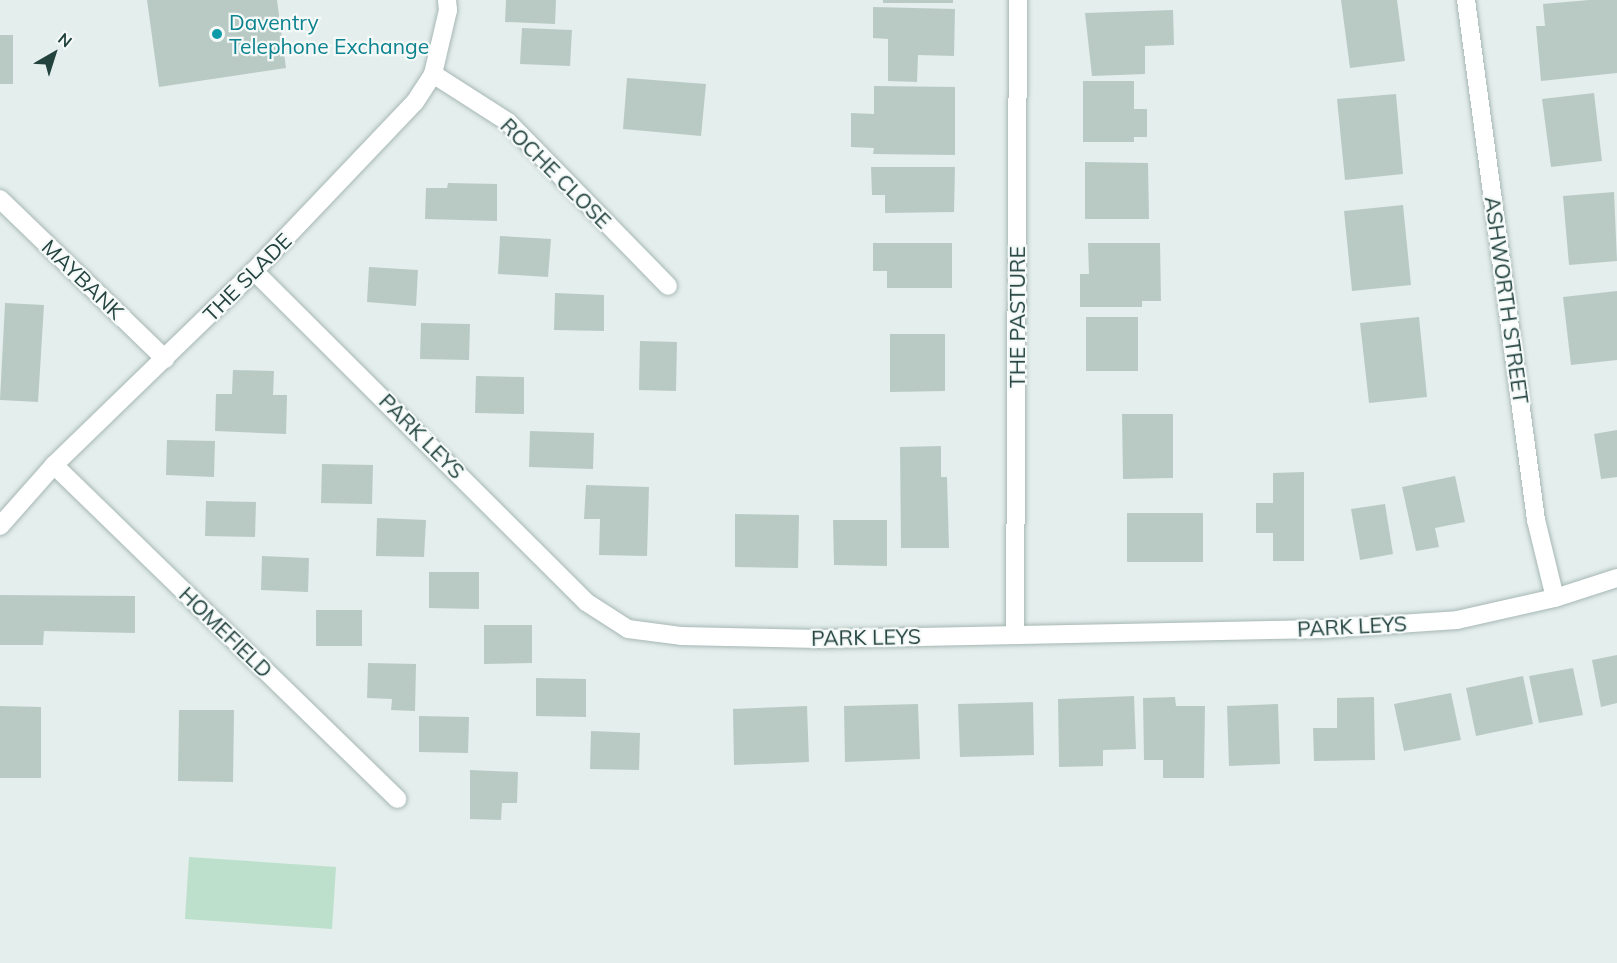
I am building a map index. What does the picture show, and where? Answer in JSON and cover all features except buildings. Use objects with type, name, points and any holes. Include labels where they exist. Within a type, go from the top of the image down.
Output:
[{"type":"street","name":"THE SLADE","points":[[0,526],[54,465],[254,271],[415,102],[433,74],[448,10],[447,0]]},
{"type":"street","name":"THE PASTURE","points":[[1015,633],[1018,0]]},
{"type":"street","name":"ASHWORTH STREET","points":[[1466,0],[1536,520],[1555,598]]},
{"type":"street","name":"ROCHE CLOSE","points":[[433,74],[508,122],[668,286]]},
{"type":"street","name":"MAYBANK","points":[[0,199],[165,359]]},
{"type":"street","name":"PARK LEYS","points":[[254,271],[586,602],[628,629],[681,636],[819,639],[1368,626],[1457,620],[1555,598],[1617,578]]},
{"type":"street","name":"HOMEFIELD","points":[[54,465],[397,799]]},
{"type":"green space","points":[[189,857],[336,867],[332,929],[185,919]]},
{"type":"place","name":"Daventry Telephone Exchange","points":[[217,34]]}]
